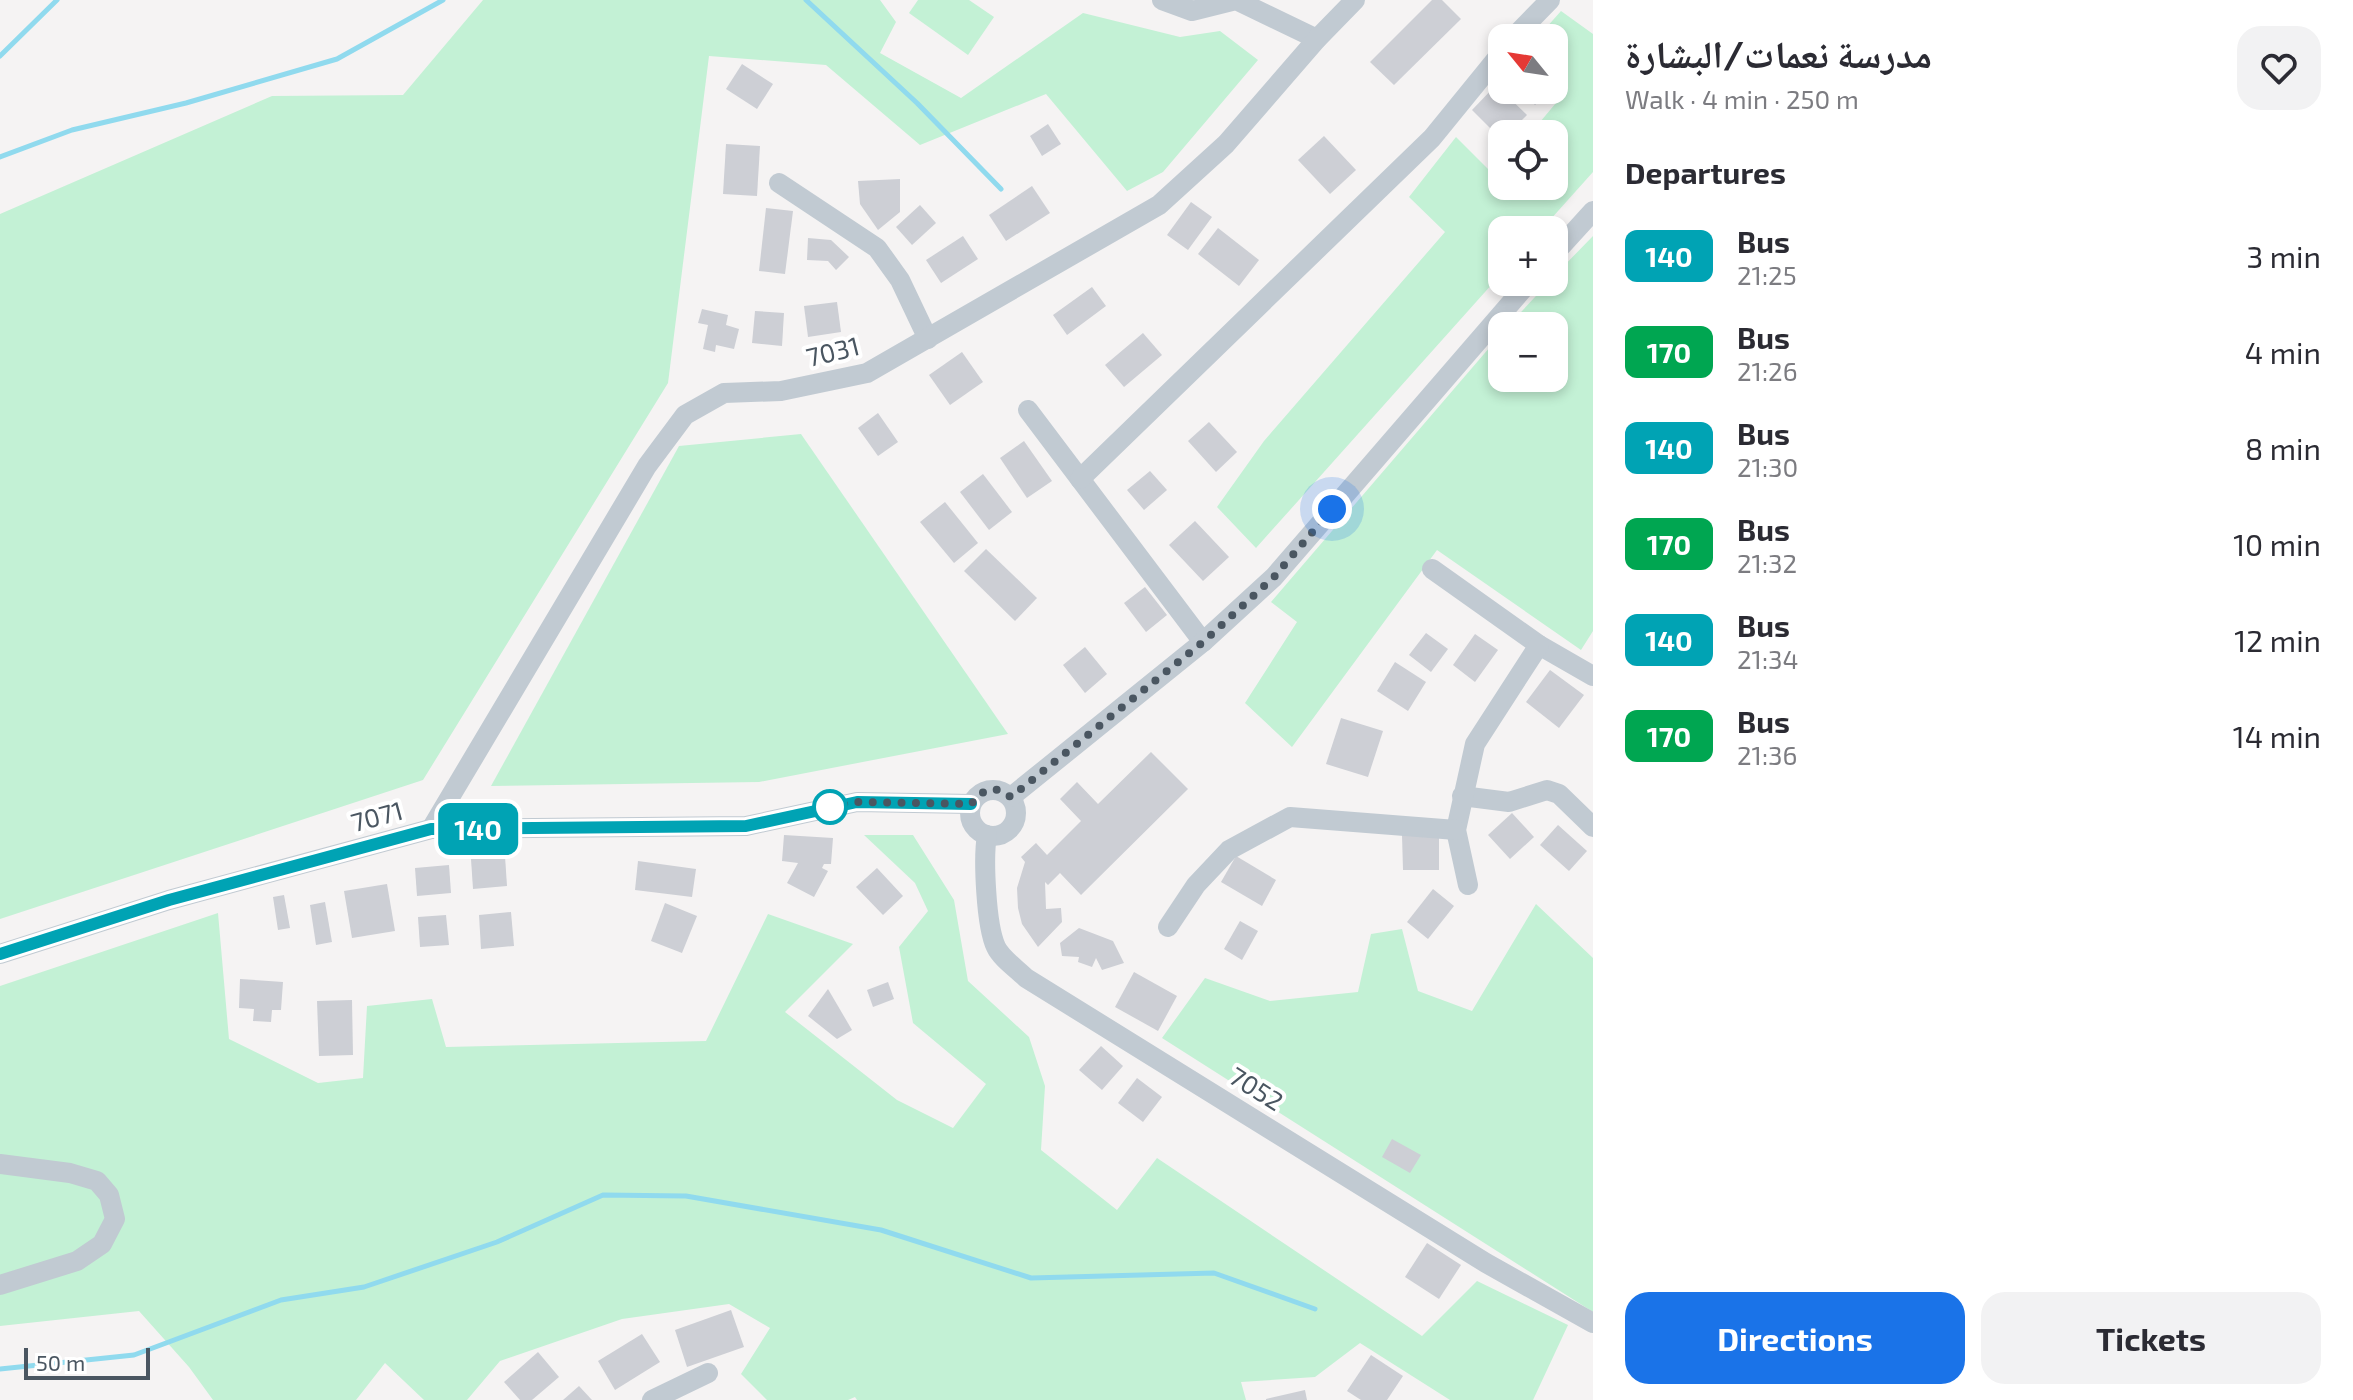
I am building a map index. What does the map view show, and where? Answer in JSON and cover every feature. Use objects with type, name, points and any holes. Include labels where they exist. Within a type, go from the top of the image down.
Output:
[{"type":"street","points":[[1162,0],[1192,11],[1236,0],[1317,39]]},
{"type":"street","name":"7031","points":[[431,829],[647,466],[685,415],[724,393],[781,391],[867,373],[1159,205],[1226,144],[1355,0]]},
{"type":"street","points":[[1527,24],[1550,0]]},
{"type":"street","points":[[1080,479],[1432,138],[1488,69]]},
{"type":"street","points":[[779,183],[877,248],[900,280],[928,339]]},
{"type":"street","points":[[1568,239],[1593,211]]},
{"type":"street","points":[[1011,797],[1203,642],[1274,577],[1517,296]]},
{"type":"street","points":[[1028,410],[1203,642]]},
{"type":"street","points":[[1432,569],[1539,645],[1593,676]]},
{"type":"street","points":[[1468,885],[1456,830],[1475,744],[1539,645]]},
{"type":"street","points":[[987,790],[1004,792],[1011,797],[1016,811],[1013,824],[1002,834],[987,835],[976,829],[971,822],[971,804],[981,793],[987,790]]},
{"type":"street","points":[[1462,796],[1509,802],[1547,790],[1559,794],[1593,827]]},
{"type":"street","name":"7071","points":[[0,954],[169,900],[431,829],[746,826],[857,802],[971,804]]},
{"type":"street","points":[[1168,927],[1196,885],[1229,850],[1290,817],[1456,830]]},
{"type":"street","name":"7052","points":[[987,835],[985,849],[990,918],[996,948],[1026,978],[1486,1263],[1593,1323]]},
{"type":"street","points":[[0,1164],[70,1173],[97,1181],[109,1195],[115,1219],[102,1244],[77,1261],[0,1285]]},
{"type":"street","points":[[652,1400],[708,1373]]},
{"type":"green space","points":[[483,0],[880,0],[896,22],[880,53],[961,98],[1083,13],[1180,37],[1220,31],[1258,60],[1163,172],[1127,191],[1046,94],[920,145],[826,65],[709,56],[668,383],[423,780],[0,919],[0,214],[272,96],[403,95]]},
{"type":"green space","points":[[918,0],[969,0],[994,17],[968,55],[909,13]]},
{"type":"green space","points":[[1561,11],[1593,34],[1593,172],[1568,200],[1568,120],[1542,120],[1555,104],[1568,104],[1568,24],[1549,24]]},
{"type":"green space","points":[[1456,137],[1488,169],[1488,200],[1568,200],[1554,216],[1488,216],[1488,289],[1256,548],[1217,507],[1264,441],[1445,232],[1409,197]]},
{"type":"green space","points":[[1593,236],[1593,631],[1581,650],[1437,550],[1292,747],[1245,703],[1297,622],[1271,602],[1488,349],[1488,392],[1568,392],[1568,312],[1521,312],[1536,296],[1568,296],[1568,262]]},
{"type":"green space","points":[[801,434],[1008,734],[759,782],[491,786],[679,446]]},
{"type":"green space","points":[[864,835],[913,835],[954,900],[968,981],[1029,1037],[1045,1086],[1041,1150],[1117,1210],[1157,1158],[1422,1336],[1477,1281],[1568,1325],[1533,1400],[1450,1400],[1360,1343],[1315,1377],[1241,1382],[1246,1400],[857,1400],[855,1397],[848,1400],[767,1400],[741,1374],[770,1328],[729,1304],[622,1319],[500,1361],[467,1400],[424,1400],[385,1363],[356,1400],[213,1400],[189,1367],[139,1311],[0,1326],[0,986],[218,913],[229,1039],[318,1083],[363,1078],[367,1006],[432,999],[446,1047],[706,1041],[768,914],[853,944],[785,1012],[897,1100],[953,1128],[986,1084],[913,1023],[899,947],[928,911],[915,883]]},
{"type":"green space","points":[[1536,904],[1593,958],[1593,1312],[1162,1038],[1205,978],[1270,1001],[1358,992],[1371,934],[1402,929],[1418,991],[1472,1011]]},
{"type":"building","points":[[1432,0],[1442,0],[1461,19],[1394,85],[1370,62]]},
{"type":"building","points":[[742,64],[773,84],[757,109],[726,89]]},
{"type":"building","points":[[1488,93],[1488,104],[1516,104],[1527,115],[1522,120],[1488,120],[1488,126],[1472,110]]},
{"type":"building","points":[[1048,124],[1061,144],[1042,156],[1030,136]]},
{"type":"building","points":[[1324,136],[1356,170],[1330,194],[1298,160]]},
{"type":"building","points":[[726,144],[760,146],[757,196],[723,194]]},
{"type":"building","points":[[900,179],[900,212],[878,230],[860,204],[858,181]]},
{"type":"building","points":[[1032,186],[1050,213],[1006,241],[989,215]]},
{"type":"building","points":[[1191,202],[1212,217],[1188,250],[1167,235]]},
{"type":"building","points":[[920,205],[936,223],[912,245],[896,227]]},
{"type":"building","points":[[766,208],[793,211],[785,274],[759,271]]},
{"type":"building","points":[[1218,228],[1259,260],[1239,286],[1198,254]]},
{"type":"building","points":[[963,236],[978,259],[941,283],[926,260]]},
{"type":"building","points":[[808,238],[831,240],[849,257],[836,270],[828,261],[807,260]]},
{"type":"building","points":[[1092,287],[1106,306],[1067,335],[1053,315]]},
{"type":"building","points":[[837,302],[841,332],[808,337],[804,306]]},
{"type":"building","points":[[702,309],[728,315],[726,325],[739,329],[734,349],[716,345],[715,352],[703,349],[708,325],[698,323]]},
{"type":"building","points":[[755,311],[784,313],[782,346],[752,343]]},
{"type":"building","points":[[1143,333],[1162,355],[1124,387],[1105,365]]},
{"type":"building","points":[[962,352],[983,382],[950,405],[929,375]]},
{"type":"building","points":[[878,413],[898,442],[878,456],[858,428]]},
{"type":"building","points":[[1209,422],[1237,452],[1216,472],[1188,441]]},
{"type":"building","points":[[1024,441],[1052,481],[1027,498],[1000,458]]},
{"type":"building","points":[[1150,471],[1167,490],[1144,510],[1127,490]]},
{"type":"building","points":[[983,474],[1012,512],[989,530],[960,492]]},
{"type":"building","points":[[945,502],[978,543],[954,563],[920,522]]},
{"type":"building","points":[[1195,521],[1229,557],[1203,581],[1169,545]]},
{"type":"building","points":[[986,549],[1037,598],[1015,621],[964,571]]},
{"type":"building","points":[[1145,587],[1167,615],[1146,632],[1124,603]]},
{"type":"building","points":[[1426,633],[1448,649],[1431,672],[1409,655]]},
{"type":"building","points":[[1475,634],[1498,650],[1475,682],[1453,665]]},
{"type":"building","points":[[1085,647],[1107,674],[1085,693],[1063,665]]},
{"type":"building","points":[[1395,662],[1426,682],[1408,711],[1377,691]]},
{"type":"building","points":[[1550,670],[1584,695],[1559,728],[1526,702]]},
{"type":"building","points":[[1341,718],[1383,731],[1368,777],[1326,764]]},
{"type":"building","points":[[1151,752],[1188,789],[1081,895],[1060,873],[1048,885],[1045,882],[1046,909],[1061,908],[1062,922],[1038,947],[1022,924],[1018,908],[1017,888],[1025,862],[1021,857],[1036,843],[1047,855],[1081,821],[1060,799],[1077,782],[1098,804]]},
{"type":"building","points":[[1512,813],[1534,837],[1510,859],[1488,835]]},
{"type":"building","points":[[1558,825],[1587,851],[1569,871],[1540,845]]},
{"type":"building","points":[[784,835],[833,838],[831,864],[824,864],[822,868],[828,871],[814,897],[787,883],[798,863],[782,861]]},
{"type":"building","points":[[1402,835],[1439,835],[1439,870],[1403,870]]},
{"type":"building","points":[[505,856],[507,886],[473,889],[471,859]]},
{"type":"building","points":[[1236,856],[1276,880],[1262,906],[1221,882]]},
{"type":"building","points":[[638,861],[696,869],[692,897],[635,890]]},
{"type":"building","points":[[449,865],[451,893],[417,896],[415,868]]},
{"type":"building","points":[[877,868],[903,896],[883,915],[856,887]]},
{"type":"building","points":[[387,884],[395,931],[352,938],[344,891]]},
{"type":"building","points":[[1433,889],[1454,906],[1428,939],[1407,922]]},
{"type":"building","points":[[284,895],[290,928],[278,930],[273,897]]},
{"type":"building","points":[[325,902],[332,942],[316,945],[310,905]]},
{"type":"building","points":[[665,903],[697,916],[682,953],[651,941]]},
{"type":"building","points":[[511,912],[514,946],[481,949],[479,915]]},
{"type":"building","points":[[446,915],[449,945],[420,947],[418,917]]},
{"type":"building","points":[[1240,921],[1258,931],[1242,960],[1224,949]]},
{"type":"building","points":[[1079,928],[1113,941],[1124,963],[1102,970],[1096,958],[1092,967],[1078,962],[1079,957],[1062,956],[1060,943]]},
{"type":"building","points":[[1134,972],[1177,996],[1158,1031],[1115,1007]]},
{"type":"building","points":[[240,979],[283,982],[281,1010],[272,1010],[271,1022],[253,1021],[254,1009],[239,1008]]},
{"type":"building","points":[[888,982],[894,999],[873,1007],[867,990]]},
{"type":"building","points":[[828,989],[852,1030],[837,1039],[808,1016]]},
{"type":"building","points":[[352,1000],[353,1055],[319,1056],[317,1001]]},
{"type":"building","points":[[1101,1046],[1123,1066],[1102,1090],[1079,1070]]},
{"type":"building","points":[[1137,1078],[1162,1097],[1143,1122],[1118,1103]]},
{"type":"building","points":[[1392,1139],[1421,1155],[1410,1173],[1382,1157]]},
{"type":"building","points":[[1427,1243],[1461,1265],[1439,1299],[1405,1277]]},
{"type":"building","points":[[731,1310],[744,1347],[687,1367],[675,1330]]},
{"type":"building","points":[[642,1334],[660,1362],[615,1390],[598,1361]]},
{"type":"building","points":[[538,1352],[559,1377],[532,1400],[520,1400],[504,1382]]},
{"type":"building","points":[[1371,1355],[1403,1376],[1387,1400],[1361,1400],[1347,1391]]},
{"type":"building","points":[[579,1386],[592,1400],[563,1400]]},
{"type":"building","points":[[1305,1390],[1307,1400],[1266,1400],[1266,1399]]},
{"type":"waterway","points":[[0,56],[57,0]]},
{"type":"waterway","points":[[0,157],[72,130],[186,103],[337,59],[443,0]]},
{"type":"waterway","points":[[806,0],[917,103],[1001,189]]},
{"type":"waterway","points":[[0,1369],[134,1355],[281,1300],[364,1287],[497,1242],[603,1195],[686,1196],[881,1230],[1031,1278],[1214,1273],[1315,1309]]},
{"type":"bus line","name":"140","points":[[0,954],[169,900],[431,829],[746,826],[857,802],[971,804]]},
{"type":"route","points":[[830,807],[857,802],[971,804],[981,793],[995,789],[1011,797],[1203,642],[1274,577],[1332,509]]}]
